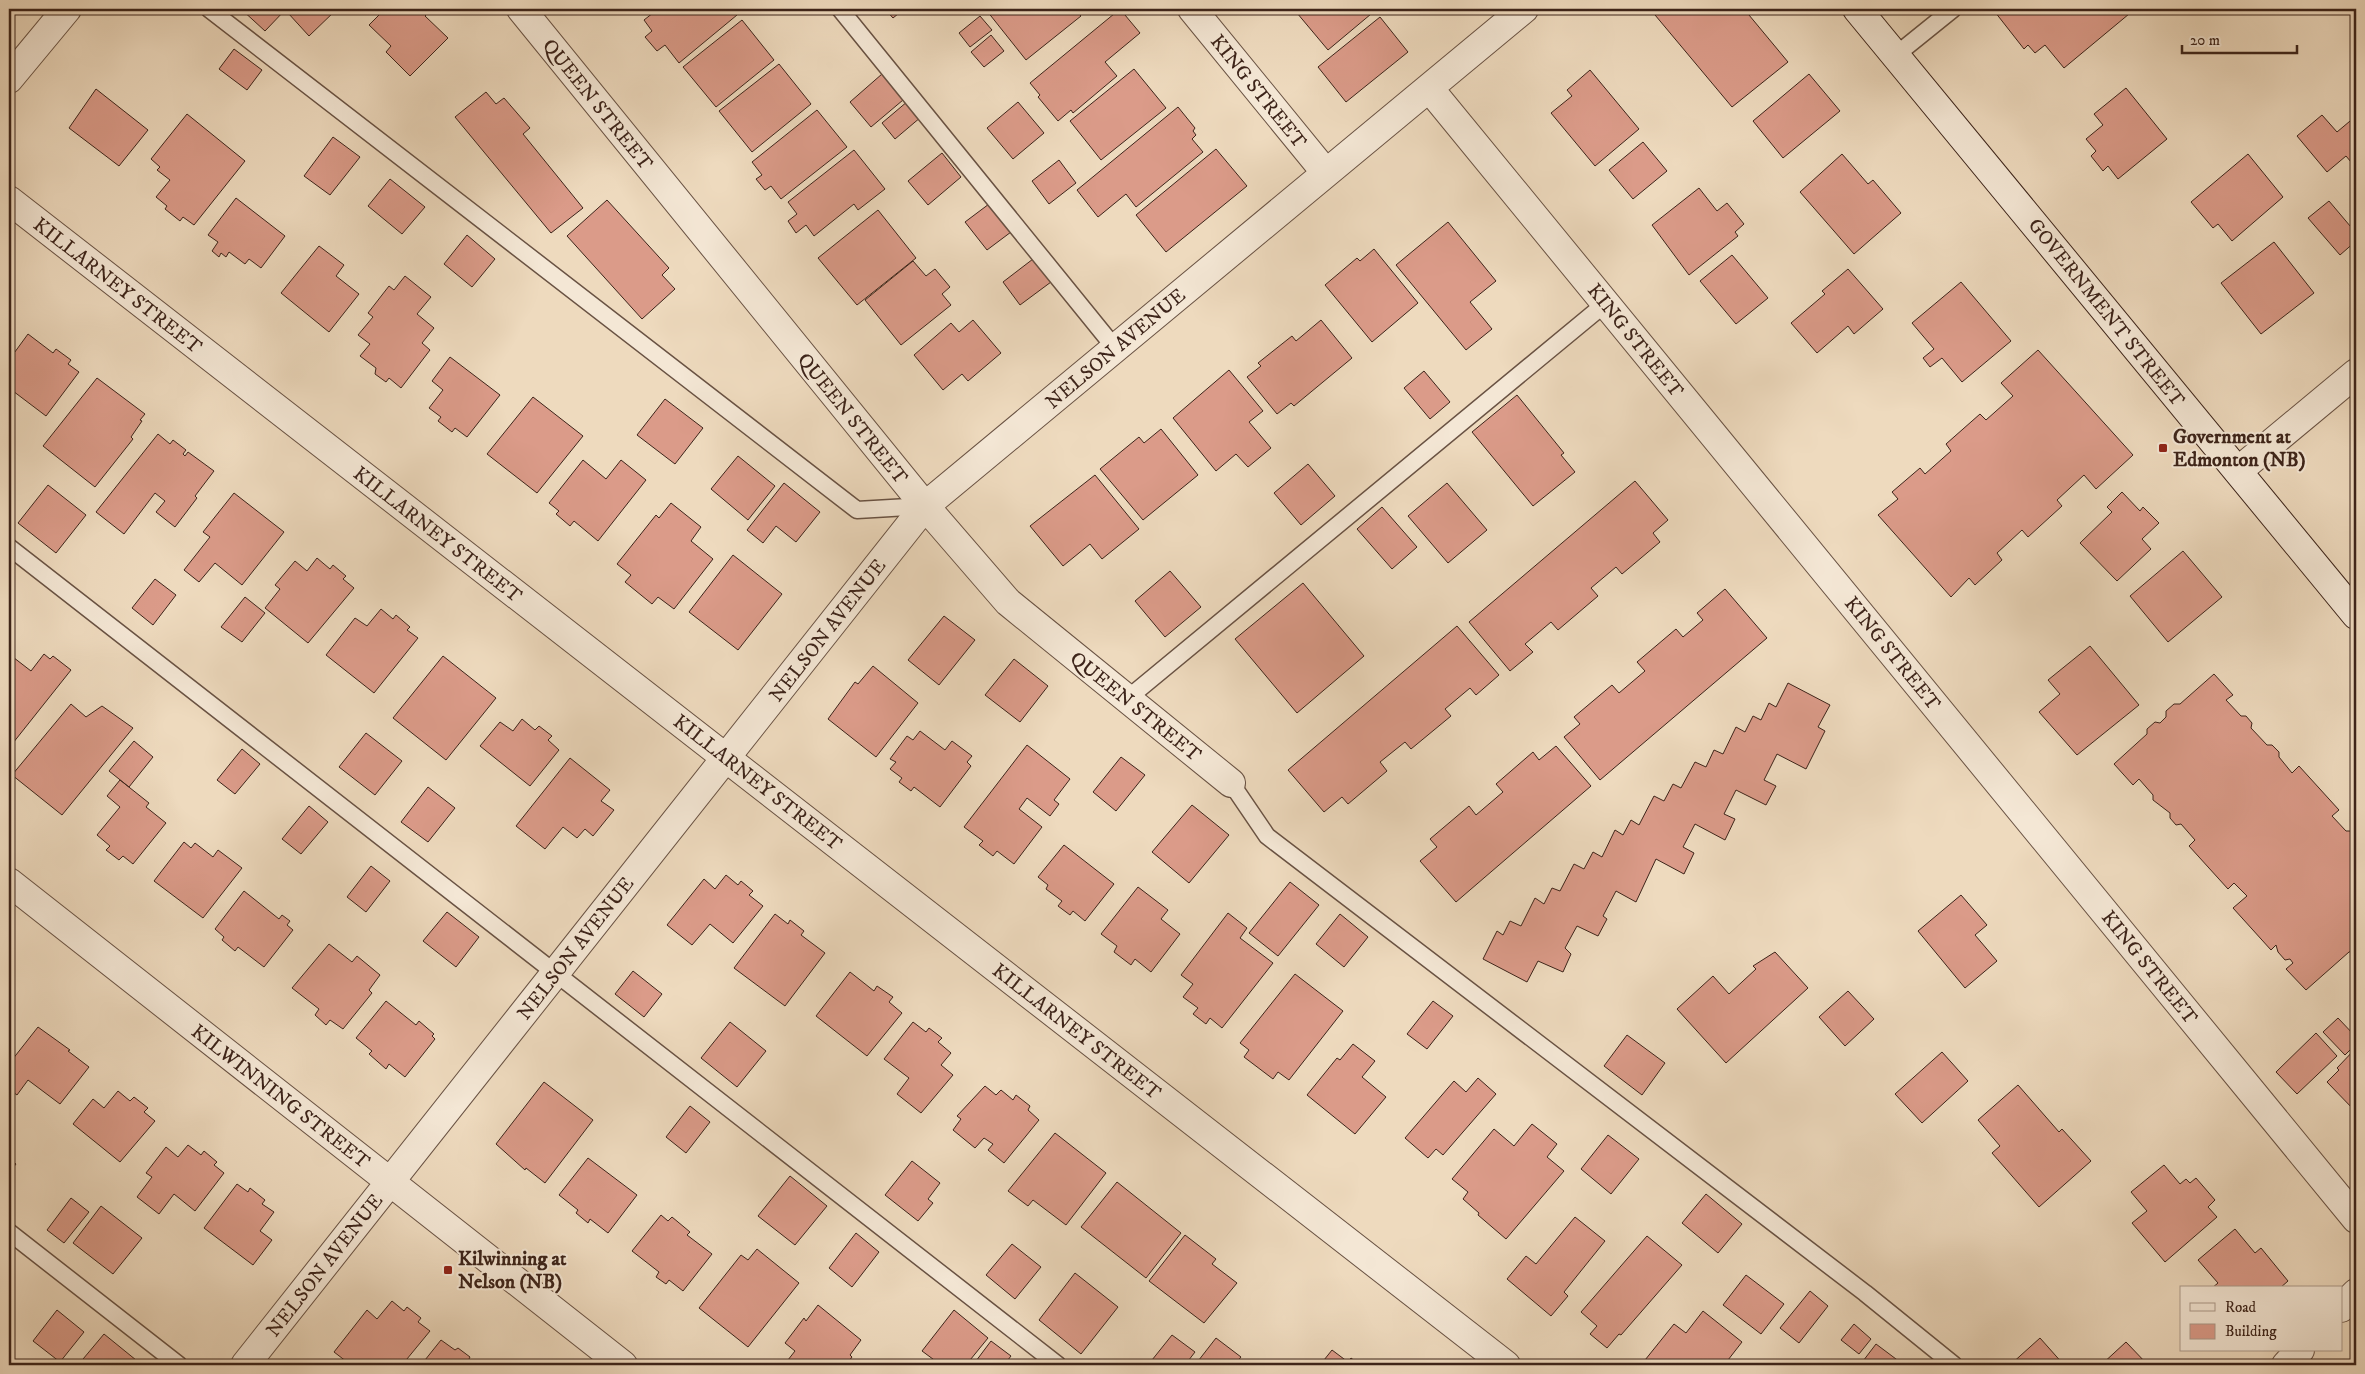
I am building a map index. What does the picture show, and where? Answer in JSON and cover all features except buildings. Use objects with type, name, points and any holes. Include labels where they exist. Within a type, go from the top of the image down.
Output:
[{"type":"street","points":[[9,79],[67,9]]},
{"type":"street","name":"QUEEN STREET","points":[[521,9],[925,506],[1008,602],[1231,783]]},
{"type":"street","name":"KING STREET","points":[[1192,9],[1326,173]]},
{"type":"street","name":"NELSON AVENUE","points":[[245,1365],[925,506],[1524,9]]},
{"type":"street","name":"GOVERNMENT STREET","points":[[1857,9],[2356,615]]},
{"type":"street","name":"KING STREET","points":[[1429,88],[2356,1219]]},
{"type":"street","name":"KILLARNEY STREET","points":[[9,200],[1506,1365]]},
{"type":"street","points":[[2238,471],[2356,373]]},
{"type":"street","name":"KILWINNING STREET","points":[[9,882],[623,1365]]},
{"type":"street","points":[[2342,1307],[2356,1293]]},
{"type":"street","points":[[2286,1365],[2298,1352]]},
{"type":"lane","points":[[209,9],[856,510],[925,506]]},
{"type":"lane","points":[[840,9],[1116,348]]},
{"type":"lane","points":[[1896,56],[1953,9]]},
{"type":"lane","points":[[1127,699],[1606,303]]},
{"type":"lane","points":[[9,547],[1058,1365]]},
{"type":"lane","points":[[1231,783],[1267,836],[1865,1293],[1954,1365]]},
{"type":"lane","points":[[9,1232],[179,1365]]},
{"type":"place","name":"Government at Edmonton (NB)","points":[[2163,448]]},
{"type":"place","name":"Kilwinning at Nelson (NB)","points":[[448,1270]]}]
